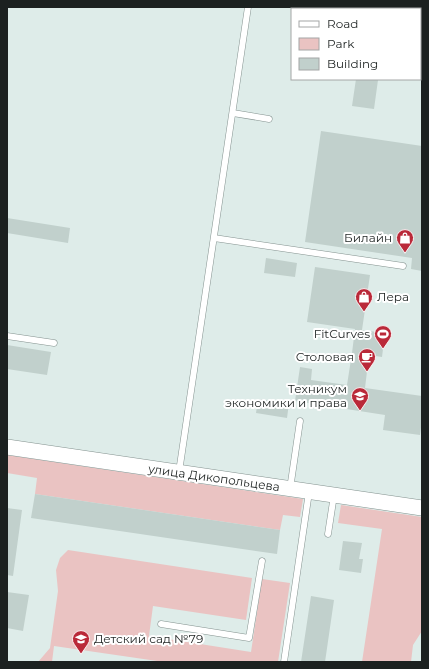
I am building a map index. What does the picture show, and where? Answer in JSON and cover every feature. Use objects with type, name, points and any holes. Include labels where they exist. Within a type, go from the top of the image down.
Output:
[{"type":"street","name":"улица Дикопольцева","points":[[7,447],[422,508]]},
{"type":"lane","points":[[179,472],[248,7]]},
{"type":"lane","points":[[232,113],[269,119]]},
{"type":"lane","points":[[214,238],[403,266]]},
{"type":"lane","points":[[7,336],[54,343]]},
{"type":"lane","points":[[290,489],[300,421]]},
{"type":"lane","points":[[284,662],[309,492]]},
{"type":"lane","points":[[328,534],[334,495]]},
{"type":"lane","points":[[161,624],[249,638],[262,561]]},
{"type":"green space","points":[[7,455],[303,499],[300,517],[283,515],[280,530],[35,494],[37,478],[7,473]]},
{"type":"green space","points":[[341,505],[422,517],[422,631],[413,645],[411,662],[362,662],[382,529],[338,523]]},
{"type":"green space","points":[[68,550],[252,578],[246,620],[153,606],[149,636],[251,652],[262,579],[290,583],[278,662],[164,662],[54,646],[52,662],[38,662],[50,648],[58,591],[56,570],[60,558]]},
{"type":"building","points":[[356,80],[378,80],[374,109],[352,106]]},
{"type":"building","points":[[321,131],[422,146],[422,271],[411,269],[412,258],[305,242]]},
{"type":"building","points":[[7,218],[70,228],[68,243],[7,233]]},
{"type":"building","points":[[266,258],[297,263],[295,277],[264,273]]},
{"type":"building","points":[[315,267],[370,275],[362,330],[385,333],[382,357],[369,355],[365,388],[422,396],[422,420],[420,435],[383,430],[385,415],[295,401],[300,367],[312,369],[311,380],[347,385],[352,353],[355,329],[307,322]]},
{"type":"building","points":[[7,345],[51,352],[47,375],[7,369]]},
{"type":"building","points":[[258,399],[289,403],[287,418],[256,413]]},
{"type":"building","points":[[35,494],[280,530],[277,554],[31,518]]},
{"type":"building","points":[[7,508],[22,510],[13,576],[7,575]]},
{"type":"building","points":[[343,541],[362,543],[359,559],[363,559],[361,573],[339,570]]},
{"type":"building","points":[[7,592],[29,595],[23,631],[7,628]]},
{"type":"building","points":[[311,596],[334,600],[325,662],[301,662]]},
{"type":"place","name":"Билайн","points":[[405,253]]},
{"type":"place","name":"Лера","points":[[364,312]]},
{"type":"place","name":"FitCurves","points":[[383,349]]},
{"type":"place","name":"Столовая","points":[[367,372]]},
{"type":"place","name":"Техникум экономики и права","points":[[360,411]]},
{"type":"place","name":"Детский сад №79","points":[[81,654]]}]
